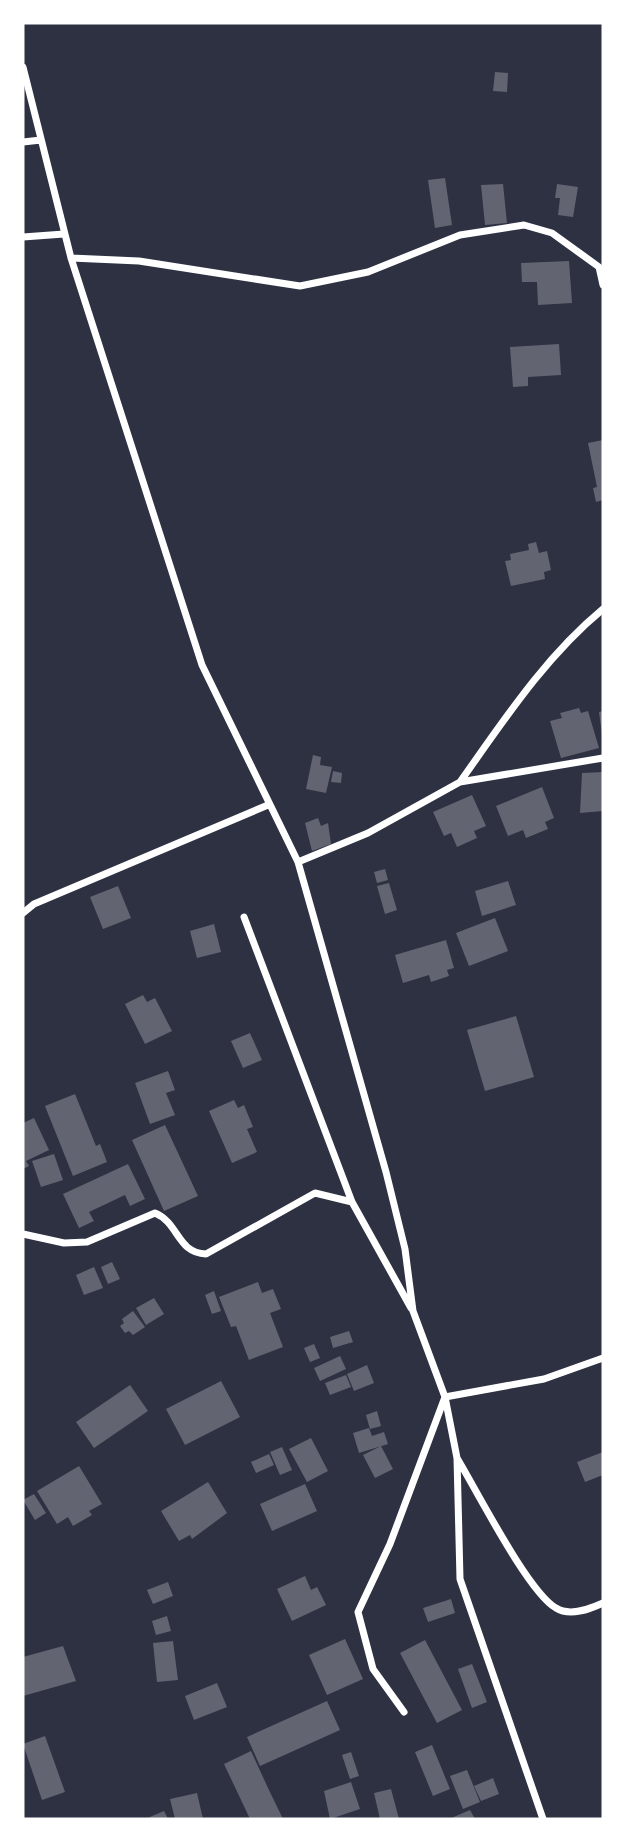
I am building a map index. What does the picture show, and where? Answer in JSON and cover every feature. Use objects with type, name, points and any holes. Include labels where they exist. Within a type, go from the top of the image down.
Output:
[{"type":"street","points":[[23,67],[71,258],[202,665],[298,862],[389,1185],[405,1249],[413,1311]]},
{"type":"street","points":[[23,142],[41,140]]},
{"type":"street","points":[[71,258],[139,261],[300,286],[368,272],[460,235],[524,225],[552,233],[599,267],[603,285]]},
{"type":"street","points":[[23,237],[64,233]]},
{"type":"street","points":[[460,782],[523,692],[577,631],[603,609]]},
{"type":"street","points":[[298,862],[368,833],[460,782],[603,758]]},
{"type":"street","points":[[23,913],[34,904],[268,805]]},
{"type":"street","points":[[244,917],[352,1202],[413,1311],[445,1396],[457,1458],[460,1578],[543,1819]]},
{"type":"street","points":[[23,1234],[64,1243],[86,1242],[155,1213],[165,1217],[184,1247],[194,1254],[206,1254],[315,1193],[352,1202]]},
{"type":"street","points":[[445,1396],[544,1379],[603,1359]]},
{"type":"street","points":[[404,1712],[373,1669],[358,1612],[390,1544],[445,1396]]},
{"type":"street","points":[[457,1458],[536,1591],[558,1610],[576,1612],[603,1603]]},
{"type":"building","points":[[495,72],[508,73],[507,92],[493,91]]},
{"type":"building","points":[[445,178],[452,225],[435,228],[428,180]]},
{"type":"building","points":[[503,184],[507,223],[485,225],[481,185]]},
{"type":"building","points":[[557,184],[578,187],[573,217],[558,215],[560,198],[555,198]]},
{"type":"building","points":[[569,261],[572,303],[538,305],[537,282],[522,282],[521,263]]},
{"type":"building","points":[[559,344],[561,375],[528,377],[528,386],[513,387],[510,347]]},
{"type":"building","points":[[603,440],[603,500],[596,502],[593,488],[597,487],[588,443]]},
{"type":"building","points":[[536,542],[539,553],[547,551],[551,570],[544,572],[545,579],[511,586],[505,561],[511,560],[510,554],[529,550],[528,544]]},
{"type":"building","points":[[579,708],[581,713],[588,711],[599,748],[561,758],[550,721],[562,718],[560,713]]},
{"type":"building","points":[[603,711],[603,735],[602,735],[599,712]]},
{"type":"building","points":[[313,755],[321,757],[320,765],[332,767],[326,793],[306,789]]},
{"type":"building","points":[[333,771],[342,773],[341,783],[331,782]]},
{"type":"building","points":[[603,772],[603,811],[580,813],[582,773]]},
{"type":"building","points":[[542,787],[554,818],[545,822],[548,829],[526,838],[523,830],[508,836],[496,806]]},
{"type":"building","points":[[472,795],[486,826],[474,831],[477,838],[457,847],[451,833],[444,836],[433,812]]},
{"type":"building","points":[[318,818],[321,826],[328,823],[331,844],[312,851],[305,823]]},
{"type":"building","points":[[385,869],[388,880],[377,883],[374,872]]},
{"type":"building","points":[[508,881],[516,905],[482,916],[475,891]]},
{"type":"building","points":[[389,883],[397,910],[385,914],[377,886]]},
{"type":"building","points":[[118,886],[131,918],[103,929],[90,897]]},
{"type":"building","points":[[495,918],[508,951],[469,966],[456,933]]},
{"type":"building","points":[[214,924],[221,952],[197,958],[190,931]]},
{"type":"building","points":[[446,940],[454,968],[447,970],[449,976],[431,982],[429,975],[403,983],[395,955]]},
{"type":"building","points":[[143,995],[147,1002],[155,998],[172,1031],[145,1044],[125,1004]]},
{"type":"building","points":[[516,1016],[534,1077],[485,1091],[467,1030]]},
{"type":"building","points":[[250,1033],[262,1060],[243,1068],[231,1041]]},
{"type":"building","points":[[168,1071],[175,1090],[166,1093],[175,1115],[150,1124],[135,1083]]},
{"type":"building","points":[[75,1094],[96,1146],[100,1144],[107,1162],[73,1176],[45,1106]]},
{"type":"building","points":[[234,1100],[238,1108],[244,1105],[253,1127],[247,1129],[257,1152],[232,1163],[209,1111]]},
{"type":"building","points":[[34,1118],[49,1150],[26,1161],[29,1166],[23,1169],[23,1123]]},
{"type":"building","points":[[165,1125],[198,1196],[164,1211],[132,1140]]},
{"type":"building","points":[[54,1154],[63,1180],[41,1187],[32,1161]]},
{"type":"building","points":[[128,1164],[145,1199],[130,1206],[125,1195],[89,1212],[94,1221],[79,1228],[63,1194]]},
{"type":"building","points":[[112,1262],[120,1279],[108,1284],[101,1267]]},
{"type":"building","points":[[94,1267],[103,1288],[84,1295],[76,1275]]},
{"type":"building","points":[[258,1282],[262,1293],[273,1289],[281,1309],[270,1313],[283,1347],[249,1360],[236,1326],[231,1327],[219,1297]]},
{"type":"building","points":[[214,1291],[221,1311],[212,1314],[205,1295]]},
{"type":"building","points":[[154,1298],[164,1314],[146,1325],[136,1308]]},
{"type":"building","points":[[133,1311],[145,1327],[133,1335],[129,1331],[125,1333],[120,1326],[124,1323],[122,1319]]},
{"type":"building","points":[[349,1331],[353,1342],[333,1348],[330,1337]]},
{"type":"building","points":[[314,1344],[320,1358],[310,1362],[304,1348]]},
{"type":"building","points":[[340,1356],[346,1369],[320,1381],[314,1368]]},
{"type":"building","points":[[367,1365],[374,1383],[354,1391],[347,1374]]},
{"type":"building","points":[[346,1375],[351,1387],[330,1395],[325,1383]]},
{"type":"building","points":[[221,1381],[240,1417],[185,1445],[166,1409]]},
{"type":"building","points":[[130,1385],[148,1411],[94,1448],[76,1422]]},
{"type":"building","points":[[377,1411],[381,1426],[370,1429],[366,1415]]},
{"type":"building","points":[[369,1428],[372,1436],[384,1432],[388,1444],[359,1453],[353,1433]]},
{"type":"building","points":[[311,1438],[328,1471],[307,1482],[289,1449]]},
{"type":"building","points":[[381,1446],[393,1469],[375,1478],[363,1455]]},
{"type":"building","points":[[282,1447],[292,1470],[280,1475],[270,1452]]},
{"type":"building","points":[[603,1452],[603,1475],[585,1482],[577,1462]]},
{"type":"building","points":[[269,1454],[274,1465],[256,1473],[251,1462]]},
{"type":"building","points":[[79,1466],[102,1504],[89,1511],[92,1515],[73,1526],[68,1517],[57,1524],[37,1491]]},
{"type":"building","points":[[208,1482],[227,1513],[192,1539],[190,1535],[179,1541],[161,1511]]},
{"type":"building","points":[[305,1484],[317,1511],[272,1531],[260,1504]]},
{"type":"building","points":[[34,1494],[46,1513],[35,1520],[23,1500]]},
{"type":"building","points":[[305,1576],[311,1590],[317,1587],[326,1605],[292,1621],[277,1589]]},
{"type":"building","points":[[168,1582],[173,1596],[153,1604],[147,1590]]},
{"type":"building","points":[[451,1599],[455,1613],[428,1622],[423,1608]]},
{"type":"building","points":[[167,1616],[171,1631],[156,1635],[152,1621]]},
{"type":"building","points":[[345,1639],[363,1679],[327,1695],[309,1655]]},
{"type":"building","points":[[425,1640],[462,1710],[437,1723],[400,1653]]},
{"type":"building","points":[[173,1641],[178,1680],[157,1682],[153,1643]]},
{"type":"building","points":[[63,1646],[76,1681],[23,1696],[23,1657]]},
{"type":"building","points":[[472,1664],[487,1702],[472,1708],[458,1669]]},
{"type":"building","points":[[217,1683],[227,1707],[194,1720],[185,1696]]},
{"type":"building","points":[[327,1701],[340,1730],[260,1766],[247,1737]]},
{"type":"building","points":[[45,1736],[65,1792],[42,1800],[23,1744]]},
{"type":"building","points":[[432,1745],[450,1789],[433,1796],[415,1752]]},
{"type":"building","points":[[251,1751],[283,1819],[250,1819],[224,1764]]},
{"type":"building","points":[[351,1752],[359,1776],[350,1779],[342,1755]]},
{"type":"building","points":[[467,1770],[480,1802],[463,1809],[450,1776]]},
{"type":"building","points":[[493,1778],[499,1794],[481,1801],[474,1786]]},
{"type":"building","points":[[351,1782],[360,1809],[330,1819],[324,1791]]},
{"type":"building","points":[[391,1789],[399,1819],[380,1819],[374,1793]]},
{"type":"building","points":[[197,1793],[203,1819],[175,1819],[170,1799]]},
{"type":"building","points":[[470,1810],[475,1819],[449,1819]]},
{"type":"building","points":[[164,1811],[168,1819],[145,1819]]}]
